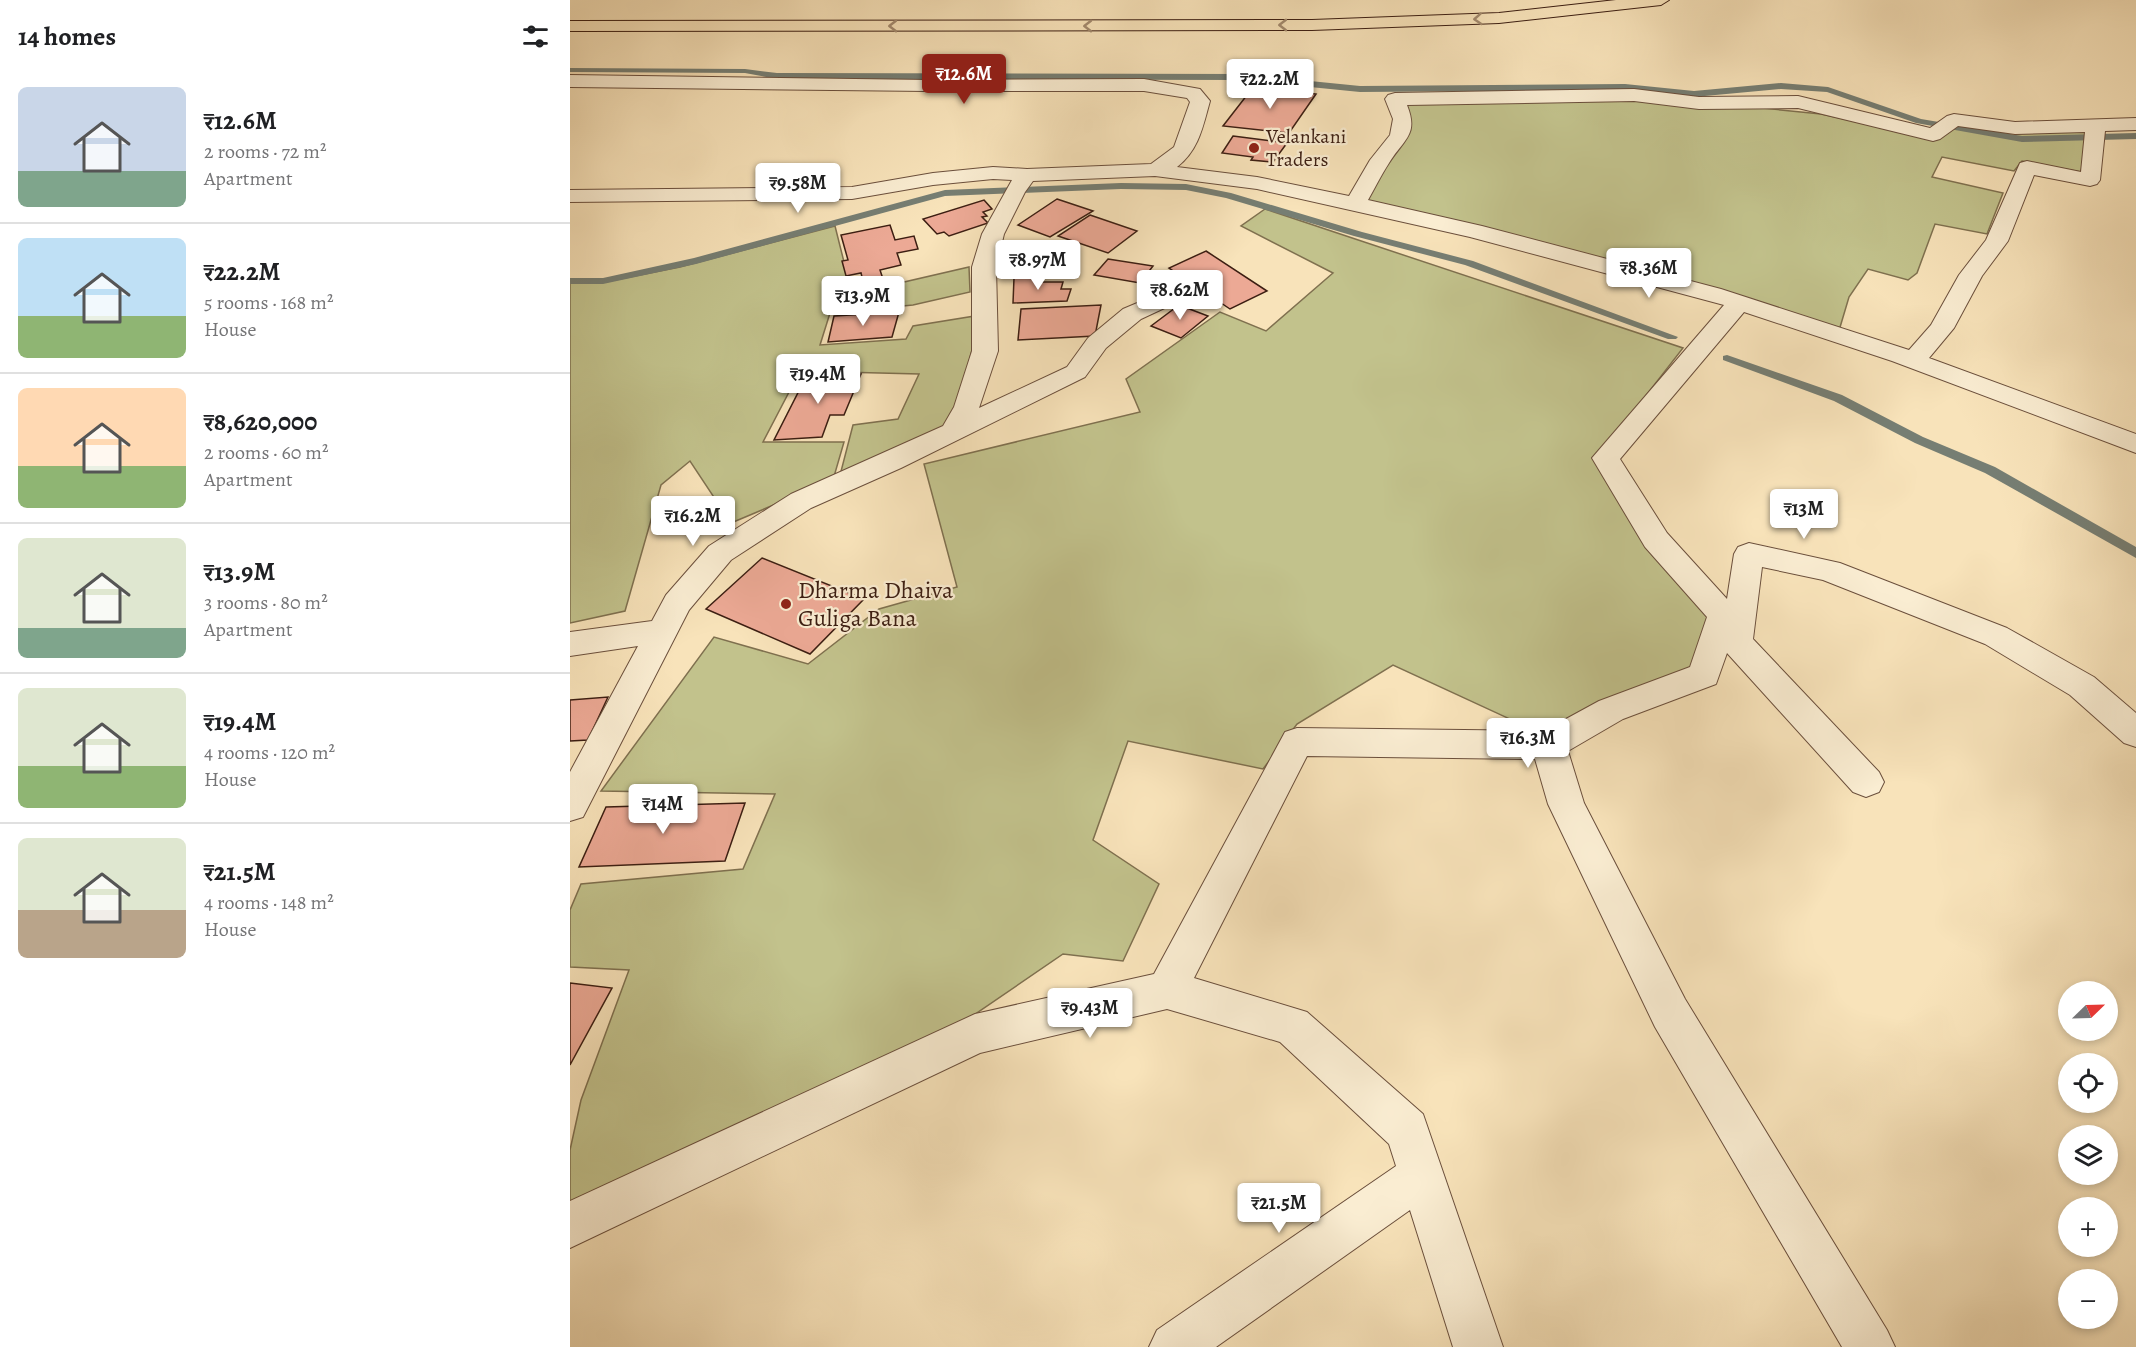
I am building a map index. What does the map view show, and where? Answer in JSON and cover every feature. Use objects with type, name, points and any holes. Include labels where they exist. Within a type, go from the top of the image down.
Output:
[{"type":"highway","points":[[570,26],[1312,25],[1499,18],[1661,0]]},
{"type":"street","points":[[570,81],[734,82],[845,86],[1144,85],[1193,93],[1200,101],[1191,138],[1170,164],[1155,170]]},
{"type":"street","points":[[1355,204],[1380,160],[1400,136],[1403,119],[1395,99],[1634,95],[1699,103],[1798,102],[1933,135],[1954,120],[2014,128],[2096,133],[2136,124]]},
{"type":"street","points":[[1913,361],[1942,328],[1971,275],[1997,241],[2027,167],[2090,180],[2096,133]]},
{"type":"street","points":[[570,196],[852,193],[933,179],[993,173],[1027,175],[1155,170],[1257,183],[1474,231],[1739,303],[1913,361],[2136,444]]},
{"type":"street","points":[[954,431],[967,407],[985,351],[984,267],[993,234],[1016,190],[1027,175]]},
{"type":"street","points":[[570,806],[677,603],[720,553],[801,501],[891,462],[1076,372],[1098,343],[1132,314],[1180,292]]},
{"type":"street","points":[[1167,990],[1297,742],[1549,746],[1611,710],[1704,675],[1723,615],[1656,540],[1606,458],[1739,303]]},
{"type":"street","points":[[1866,782],[1736,642],[1749,554],[1829,571],[1996,636],[2082,686],[2136,733]]},
{"type":"street","points":[[570,645],[663,631]]},
{"type":"street","points":[[1549,746],[1566,804],[1670,1013],[1869,1347]]},
{"type":"street","points":[[570,1226],[975,1034],[1167,990],[1292,1026],[1407,1130],[1478,1347]]},
{"type":"street","points":[[1174,1347],[1422,1175]]},
{"type":"green space","points":[[1634,95],[1821,114],[1928,137],[1948,127],[1961,125],[2089,131],[2081,172],[2022,161],[2014,171],[1942,157],[1932,177],[2003,193],[1987,234],[1935,224],[1917,273],[1908,280],[1868,269],[1849,297],[1838,334],[1358,204],[1401,137],[1396,99]]},
{"type":"green space","points":[[1265,209],[1683,348],[1595,461],[1653,556],[1709,614],[1694,668],[1540,733],[1393,665],[1297,724],[1263,769],[1128,741],[1093,840],[1159,884],[1123,961],[1063,954],[968,1019],[570,1202],[570,1150],[581,1100],[629,970],[570,967],[570,910],[581,884],[743,869],[775,794],[601,791],[714,637],[808,664],[879,609],[957,587],[924,464],[1140,412],[1126,379],[1220,312],[1266,331],[1333,273],[1241,226]]},
{"type":"green space","points":[[835,226],[852,294],[969,267],[970,292],[913,305],[830,313],[820,345],[906,339],[913,326],[981,315],[953,424],[839,479],[853,425],[898,419],[919,374],[800,371],[763,442],[844,442],[833,480],[731,523],[690,461],[661,485],[625,611],[570,623],[570,283],[600,283],[680,267]]},
{"type":"building","points":[[1254,86],[1316,94],[1289,133],[1223,126]]},
{"type":"building","name":"Velankani Traders","points":[[1233,136],[1287,143],[1273,162],[1251,160],[1253,157],[1222,153]]},
{"type":"building","points":[[1057,199],[1093,211],[1050,237],[1018,225]]},
{"type":"building","points":[[984,200],[992,209],[983,212],[987,216],[982,217],[988,223],[949,236],[944,232],[937,234],[923,219]]},
{"type":"building","points":[[1090,215],[1137,231],[1108,253],[1058,236]]},
{"type":"building","points":[[890,225],[895,240],[914,236],[918,249],[897,253],[901,265],[880,270],[885,285],[865,289],[861,273],[846,276],[842,261],[848,260],[841,235]]},
{"type":"building","points":[[1206,251],[1267,291],[1230,309],[1169,268]]},
{"type":"building","points":[[1108,259],[1153,266],[1140,283],[1094,275]]},
{"type":"building","points":[[1042,277],[1041,282],[1063,282],[1061,289],[1071,289],[1067,301],[1013,303],[1014,278]]},
{"type":"building","points":[[1101,305],[1095,336],[1018,340],[1021,309]]},
{"type":"building","points":[[1179,305],[1208,316],[1181,338],[1151,326]]},
{"type":"building","points":[[899,312],[892,337],[828,342],[834,316]]},
{"type":"building","points":[[808,373],[861,374],[844,415],[830,415],[822,437],[774,440]]},
{"type":"building","name":"Dharma Dhaiva Guliga Bana","points":[[762,558],[864,599],[810,654],[706,609]]},
{"type":"building","points":[[608,697],[588,740],[570,741],[570,700]]},
{"type":"building","points":[[745,803],[725,861],[579,867],[606,807]]},
{"type":"building","points":[[570,983],[612,988],[570,1065]]},
{"type":"waterway","points":[[570,70],[745,71],[777,76],[1241,77],[1360,89],[1625,87],[1694,94],[1781,86],[1828,90],[1919,121],[2022,139],[2136,136]]},
{"type":"waterway","points":[[570,281],[603,281],[696,261],[945,193],[1121,186],[1186,187],[1228,195],[1358,234],[1469,263],[1672,337]]},
{"type":"waterway","points":[[1727,358],[1838,398],[1919,440],[1990,470],[2136,553]]},
{"type":"place","name":"Velankani Traders","points":[[1254,148]]},
{"type":"place","name":"Dharma Dhaiva Guliga Bana","points":[[786,604]]}]
